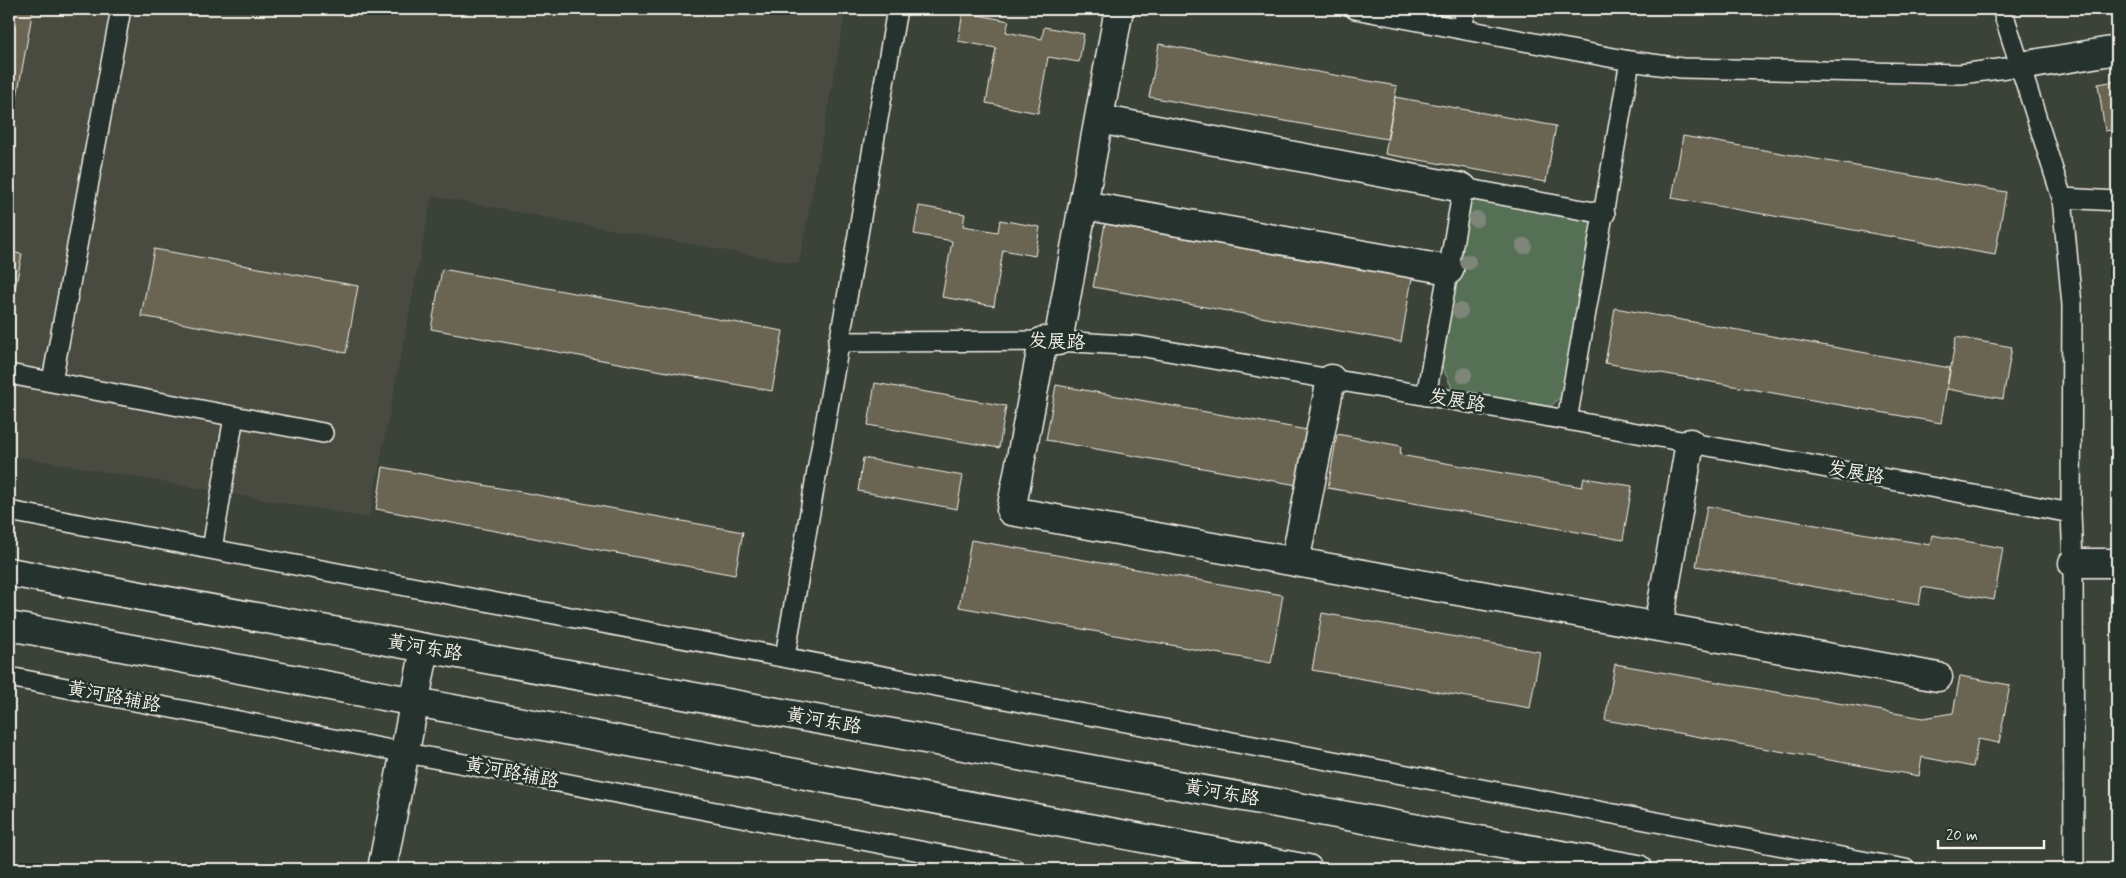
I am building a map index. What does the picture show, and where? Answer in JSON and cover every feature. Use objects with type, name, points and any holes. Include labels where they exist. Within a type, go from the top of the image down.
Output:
[{"type":"street","points":[[1119,9],[1083,205],[1011,511],[1938,677]]},
{"type":"street","points":[[2021,66],[2117,50]]},
{"type":"street","points":[[1099,119],[1464,188]]},
{"type":"street","points":[[1083,205],[1449,270]]},
{"type":"street","points":[[1295,562],[1331,379]]},
{"type":"street","points":[[1658,627],[1690,443]]},
{"type":"street","points":[[2073,563],[2117,563]]},
{"type":"street","name":"黄河东路","points":[[9,572],[1638,869]]},
{"type":"street","points":[[9,626],[1308,869]]},
{"type":"street","points":[[382,869],[425,648]]},
{"type":"lane","points":[[52,381],[121,9]]},
{"type":"lane","points":[[785,656],[897,9]]},
{"type":"lane","points":[[1356,9],[1630,61],[1682,68],[1961,74],[2021,66]]},
{"type":"lane","points":[[1462,28],[1466,9]]},
{"type":"lane","points":[[2002,9],[2062,198],[2072,305],[2071,513],[2073,563],[2074,869]]},
{"type":"lane","points":[[1567,420],[1605,214],[1630,61]]},
{"type":"lane","points":[[1426,396],[1464,188],[1605,214]]},
{"type":"lane","points":[[2062,198],[2117,200]]},
{"type":"lane","name":"发展路","points":[[838,342],[1051,341],[1139,346],[1567,420],[2071,513]]},
{"type":"lane","points":[[9,374],[323,433]]},
{"type":"lane","points":[[212,549],[234,416]]},
{"type":"lane","points":[[9,511],[1905,869]]},
{"type":"lane","name":"黄河路辅路","points":[[9,677],[1014,869]]},
{"type":"shaded area","points":[[9,9],[846,9],[799,264],[432,196],[369,518],[9,455]]},
{"type":"green space","points":[[1478,195],[1589,218],[1595,226],[1564,394],[1548,409],[1452,388],[1440,362],[1469,199]]},
{"type":"building","points":[[9,9],[33,9],[9,141]]},
{"type":"building","points":[[963,12],[1009,21],[1006,32],[1042,39],[1044,27],[1084,34],[1079,62],[1048,57],[1038,113],[986,103],[996,48],[958,41]]},
{"type":"building","points":[[1159,44],[1397,86],[1387,139],[1149,97]]},
{"type":"building","points":[[2117,81],[2117,129],[2105,131],[2098,84]]},
{"type":"building","points":[[1395,97],[1556,126],[1546,182],[1385,154]]},
{"type":"building","points":[[1683,136],[2006,192],[1995,255],[1672,198]]},
{"type":"building","points":[[919,206],[965,214],[963,226],[998,232],[1000,220],[1040,227],[1035,256],[1003,250],[994,306],[942,297],[952,241],[914,234]]},
{"type":"building","points":[[1105,224],[1412,278],[1401,342],[1093,287]]},
{"type":"building","points":[[154,249],[358,286],[346,353],[141,316]]},
{"type":"building","points":[[9,252],[22,254],[10,314],[9,314]]},
{"type":"building","points":[[2117,257],[2117,319],[2115,319]]},
{"type":"building","points":[[442,269],[783,331],[772,391],[431,329]]},
{"type":"building","points":[[1615,308],[1950,368],[1941,423],[1605,363]]},
{"type":"building","points":[[1956,337],[2012,347],[2003,399],[1947,389]]},
{"type":"building","points":[[875,383],[1006,406],[999,448],[868,425]]},
{"type":"building","points":[[1056,385],[1307,430],[1297,485],[1046,440]]},
{"type":"building","points":[[1337,434],[1401,446],[1400,455],[1582,487],[1584,478],[1632,486],[1623,540],[1328,488]]},
{"type":"building","points":[[863,458],[963,476],[957,509],[858,491]]},
{"type":"building","points":[[383,467],[743,532],[735,575],[376,509]]},
{"type":"building","points":[[1707,506],[1930,545],[1932,535],[2003,548],[1994,600],[1922,587],[1919,605],[1696,566]]},
{"type":"building","points":[[971,540],[1283,595],[1271,663],[959,607]]},
{"type":"building","points":[[1322,613],[1540,652],[1530,708],[1312,670]]},
{"type":"building","points":[[1615,664],[1923,718],[1953,713],[1960,676],[2010,685],[1999,743],[1978,739],[1973,767],[1922,757],[1919,776],[1605,720]]}]
